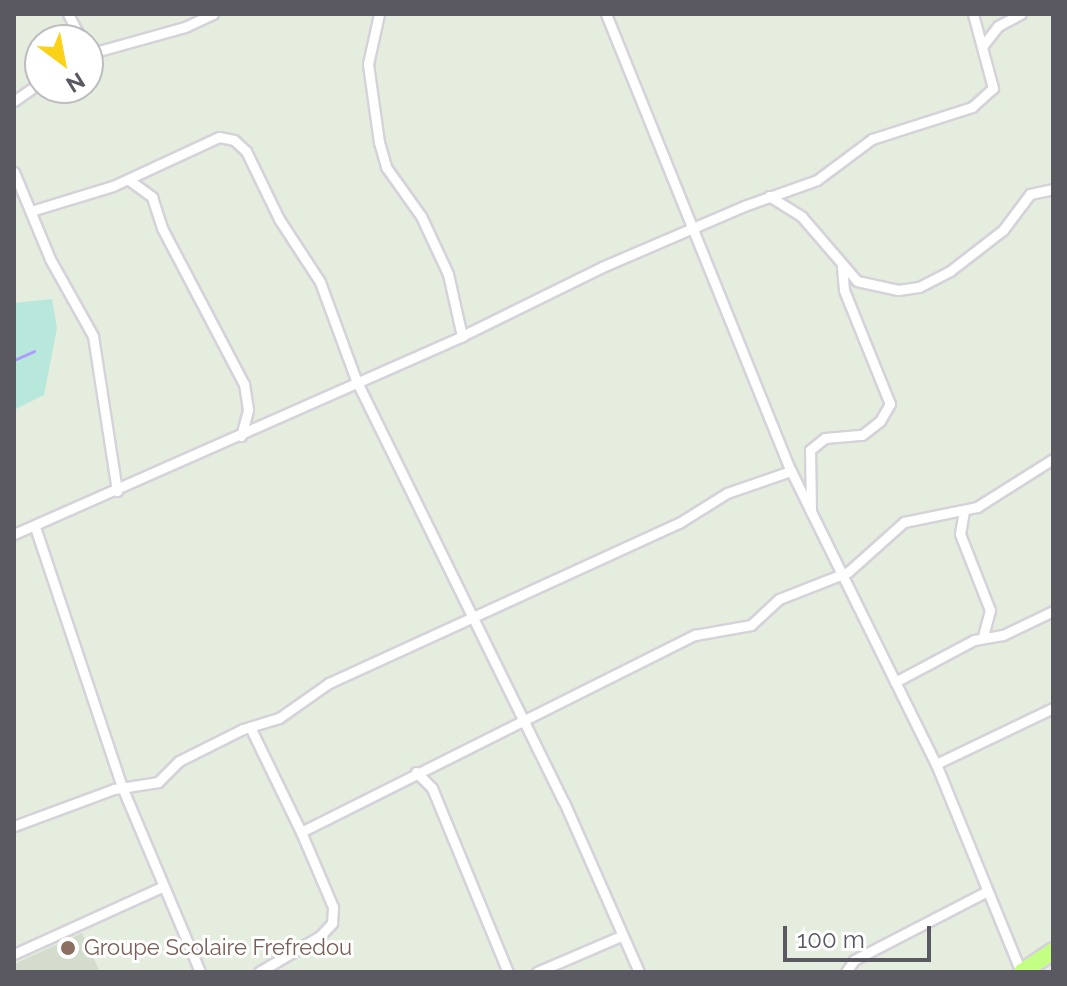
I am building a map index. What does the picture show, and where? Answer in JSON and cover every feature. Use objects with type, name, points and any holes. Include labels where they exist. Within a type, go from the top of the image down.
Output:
[{"type":"highway","points":[[1022,972],[1053,951]]},
{"type":"street","points":[[104,50],[177,30],[213,14]]},
{"type":"street","points":[[379,14],[368,64],[379,142],[386,167],[421,216],[448,274],[462,336]]},
{"type":"street","points":[[606,14],[791,471],[936,764],[986,892],[1022,972]]},
{"type":"street","points":[[14,534],[241,436],[356,380],[462,336],[691,229],[769,196],[817,180],[872,139],[949,118],[982,102],[993,88],[984,44],[973,14]]},
{"type":"street","points":[[984,44],[998,26],[1021,14]]},
{"type":"street","points":[[31,211],[129,180],[212,139],[227,137],[239,144],[320,282],[356,380],[468,616],[524,720],[639,972]]},
{"type":"street","points":[[14,172],[50,259],[93,336],[117,491]]},
{"type":"street","points":[[129,180],[152,197],[162,228],[244,384],[248,410],[241,436]]},
{"type":"street","points":[[769,196],[802,217],[842,267],[862,284],[886,289],[927,284],[998,235],[1030,194],[1053,189]]},
{"type":"street","points":[[812,516],[810,450],[825,438],[862,435],[880,421],[890,404],[847,299],[842,267]]},
{"type":"street","points":[[301,832],[416,772],[450,760],[560,698],[603,685],[695,635],[751,625],[779,599],[841,575],[904,522],[964,511],[1053,459]]},
{"type":"street","points":[[14,826],[122,787],[158,782],[179,761],[250,727],[279,718],[329,683],[367,670],[468,616],[679,523],[727,493],[791,471]]},
{"type":"street","points":[[964,511],[960,534],[990,610],[983,636]]},
{"type":"street","points":[[35,527],[122,787],[200,972]]},
{"type":"street","points":[[895,682],[983,636],[1003,635],[1053,611]]},
{"type":"street","points":[[936,764],[1053,708]]},
{"type":"street","points":[[250,727],[333,907],[332,923],[320,936],[259,972]]},
{"type":"street","points":[[416,772],[432,788],[508,972]]},
{"type":"street","points":[[14,954],[162,887]]},
{"type":"street","points":[[846,972],[854,960],[986,892]]},
{"type":"street","points":[[537,972],[621,936]]},
{"type":"shaded area","points":[[52,299],[57,328],[44,395],[14,410],[14,303]]},
{"type":"shaded area","name":"Groupe Scolaire Frefredou","points":[[82,933],[100,972],[14,972],[14,964]]},
{"type":"waterway","points":[[14,360],[34,351]]},
{"type":"place","name":"Groupe Scolaire Frefredou","points":[[68,948]]}]
